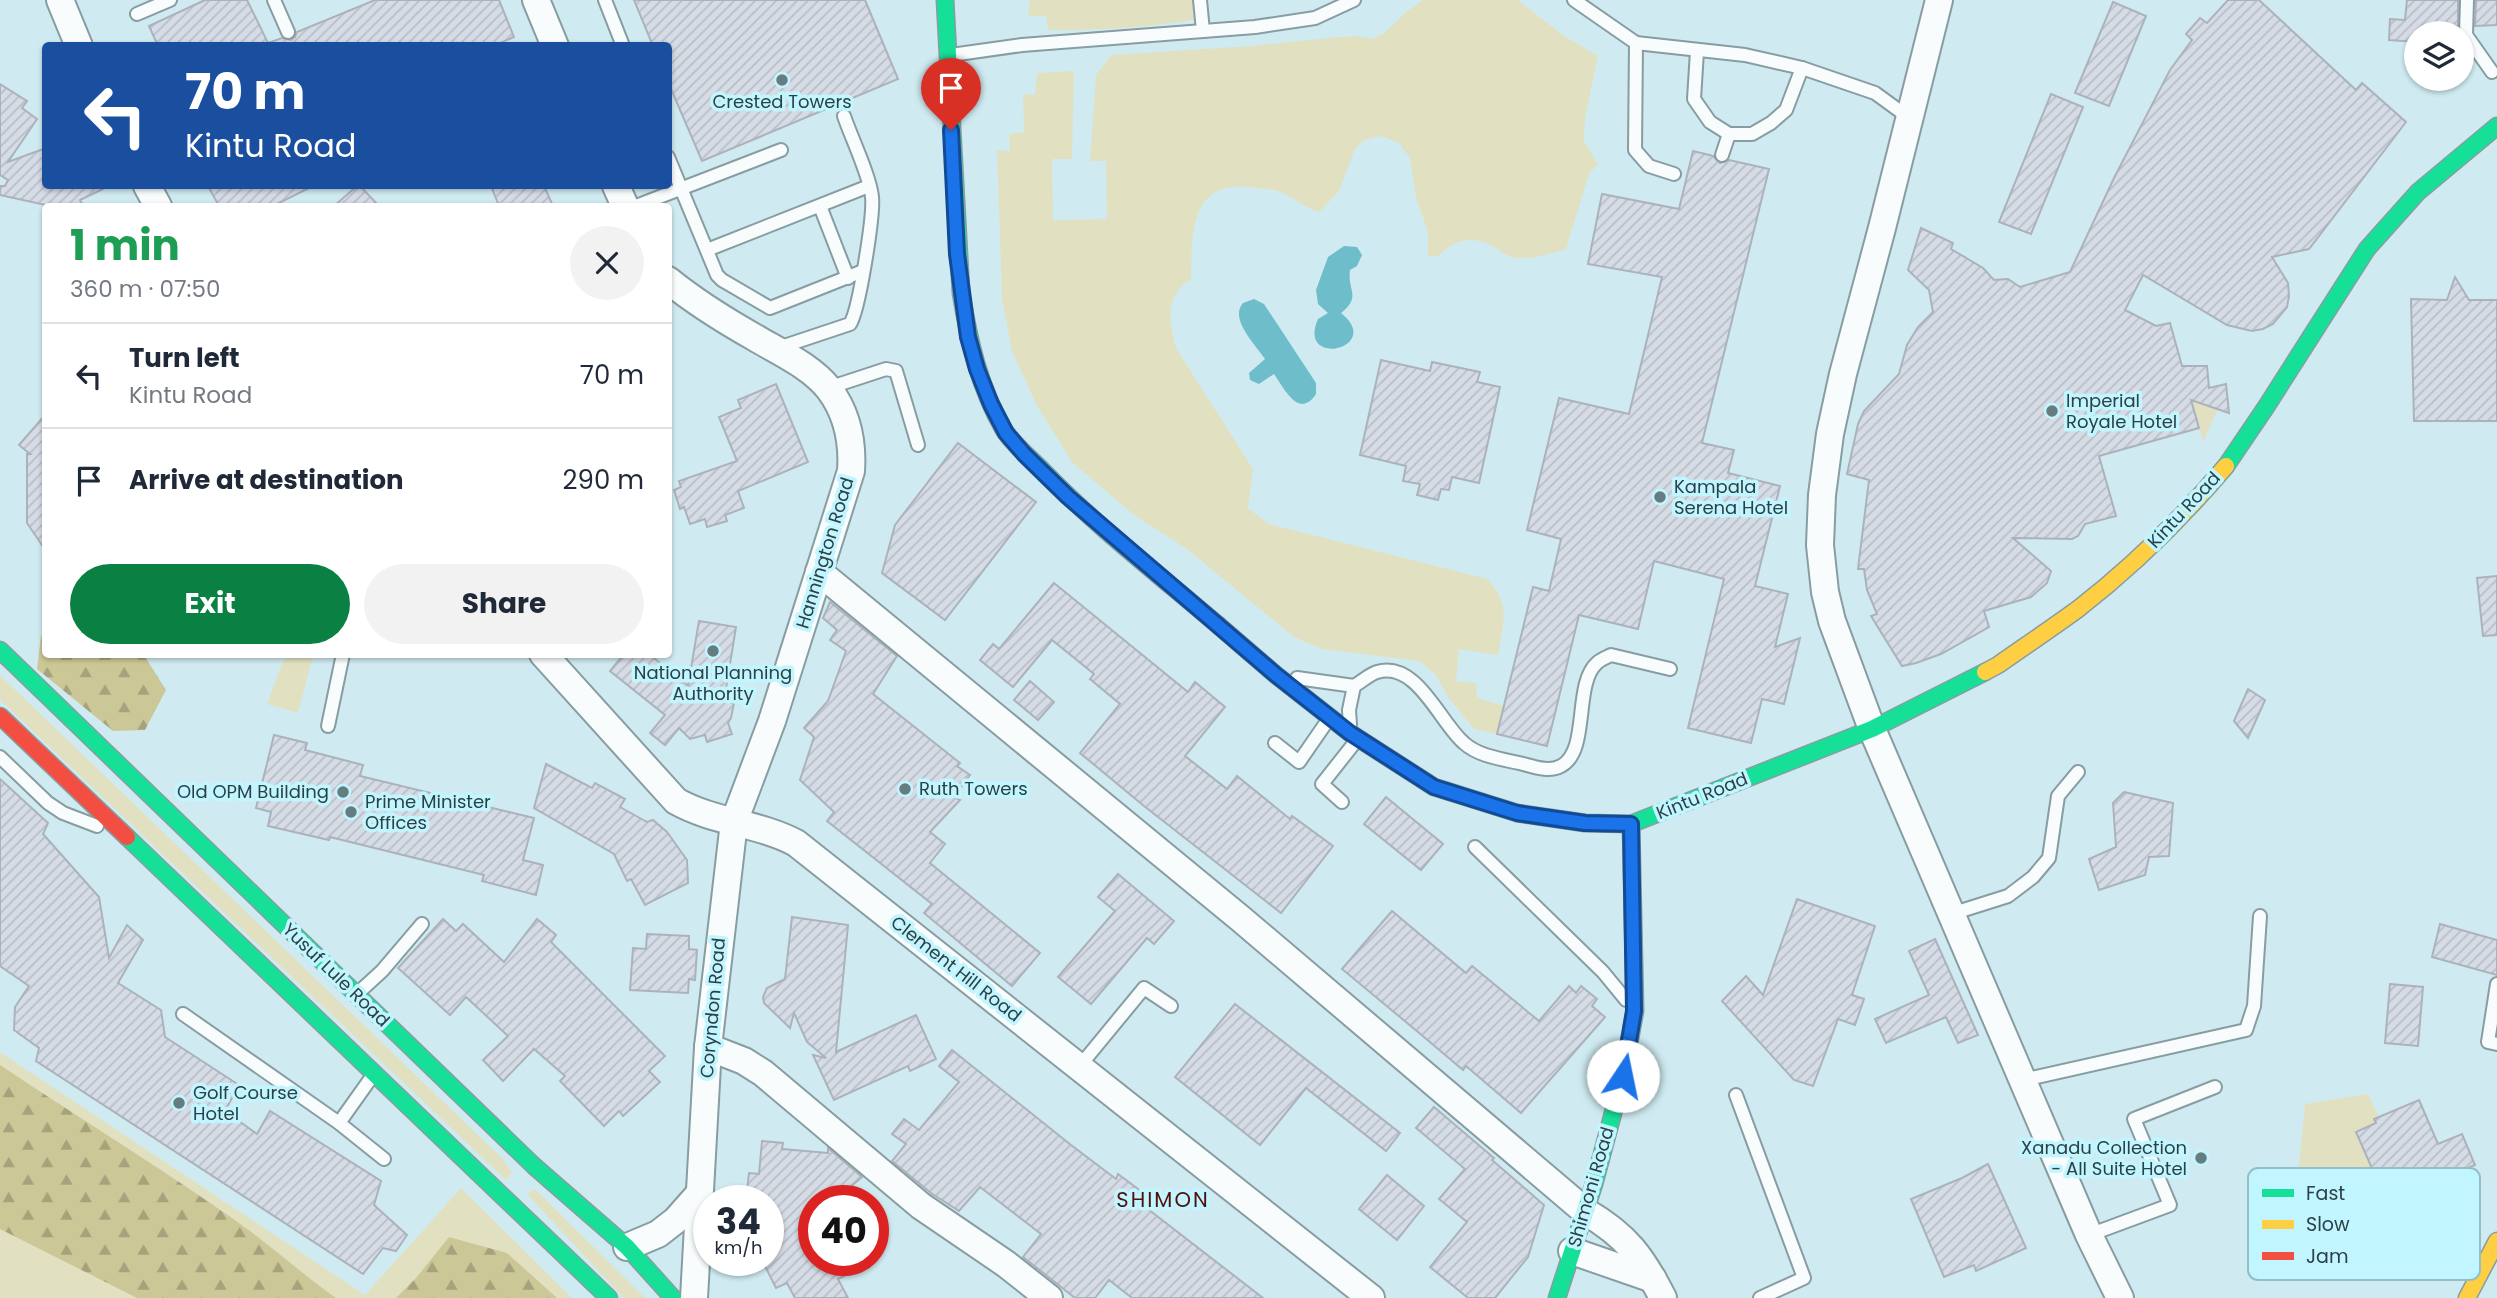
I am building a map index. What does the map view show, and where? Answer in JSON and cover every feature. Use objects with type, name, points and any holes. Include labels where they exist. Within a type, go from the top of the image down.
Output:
[{"type":"street","points":[[60,0],[77,42]]},
{"type":"street","points":[[536,0],[553,42]]},
{"type":"street","name":"Kintu Road","points":[[945,0],[961,293],[968,337],[977,369],[1006,433],[1068,497],[1276,675],[1354,735],[1434,787],[1517,813],[1585,823],[1631,824],[1872,729],[1998,664],[2079,608],[2160,538],[2193,505],[2227,464],[2266,407],[2367,249],[2418,192],[2497,126]]},
{"type":"street","points":[[1939,0],[1830,434],[1822,495],[1820,545],[1825,592],[1832,621],[1872,729],[2089,1235],[2120,1298]]},
{"type":"street","name":"Hannington Road","points":[[672,283],[714,314],[812,372],[828,388],[841,407],[849,434],[851,471],[772,721],[734,822]]},
{"type":"street","points":[[819,572],[1241,919],[1586,1212],[1611,1227],[1642,1259],[1658,1288]]},
{"type":"street","name":"Yusuf Lule Road","points":[[0,650],[356,994],[530,1170],[626,1247],[673,1298]]},
{"type":"street","name":"Clement Hill Road","points":[[547,658],[676,800],[693,810],[778,833],[796,842],[1371,1298]]},
{"type":"street","points":[[0,716],[373,1074],[510,1195],[609,1298]]},
{"type":"street","name":"Coryndon Road","points":[[700,1185],[708,1047],[734,822]]},
{"type":"street","name":"Shimoni Road","points":[[1557,1298],[1586,1212],[1623,1076],[1634,1011],[1631,824]]},
{"type":"street","points":[[708,1047],[744,1061],[763,1073],[921,1206],[1006,1264],[1049,1298]]},
{"type":"street","points":[[626,1247],[658,1234],[676,1220],[693,1201]]},
{"type":"street","points":[[2481,1288],[2497,1241]]},
{"type":"street","points":[[1572,1251],[1658,1288]]},
{"type":"street","points":[[694,1298],[695,1276]]},
{"type":"lane","points":[[137,14],[170,0]]},
{"type":"lane","points":[[274,0],[288,32]]},
{"type":"lane","points":[[605,0],[621,42]]},
{"type":"lane","points":[[1200,0],[1203,31]]},
{"type":"lane","points":[[948,56],[1022,45],[1255,27],[1315,18],[1354,0]]},
{"type":"lane","points":[[1574,0],[1636,43],[1745,55],[1802,68],[1875,93],[1908,117]]},
{"type":"lane","points":[[2467,0],[2466,35],[2492,72]]},
{"type":"lane","points":[[1636,43],[1635,150],[1649,166],[1674,174]]},
{"type":"lane","points":[[1697,51],[1694,99],[1710,122],[1729,134],[1752,134],[1786,110],[1802,68]]},
{"type":"lane","points":[[774,349],[850,324],[855,315],[872,206],[869,186],[844,116]]},
{"type":"lane","points":[[1722,155],[1729,134]]},
{"type":"lane","points":[[644,203],[781,150]]},
{"type":"lane","points":[[672,166],[722,280],[770,308],[863,271]]},
{"type":"lane","points":[[707,250],[869,186]]},
{"type":"lane","points":[[820,206],[848,278]]},
{"type":"lane","points":[[828,388],[886,369],[896,371],[918,445]]},
{"type":"lane","points":[[1276,675],[1354,686],[1378,672],[1409,678],[1421,688],[1451,731],[1466,745],[1494,758],[1550,770],[1562,766],[1572,755],[1588,679],[1596,663],[1611,655],[1670,668]]},
{"type":"lane","points":[[328,726],[342,658]]},
{"type":"lane","points":[[1342,802],[1322,784],[1354,735],[1349,710],[1354,686]]},
{"type":"lane","points":[[1275,743],[1298,762],[1330,717]]},
{"type":"lane","points":[[0,757],[48,803],[63,813],[127,838]]},
{"type":"lane","points":[[1951,914],[2008,896],[2033,877],[2049,858],[2058,796],[2078,772]]},
{"type":"lane","points":[[1475,846],[1603,972],[1634,1011]]},
{"type":"lane","points":[[2023,1080],[2246,1030],[2254,1006],[2260,916]]},
{"type":"lane","points":[[356,994],[382,971],[422,924]]},
{"type":"lane","points":[[2497,984],[2488,1042],[2497,1044]]},
{"type":"lane","points":[[1079,1067],[1144,988],[1171,1006]]},
{"type":"lane","points":[[183,1014],[340,1123],[384,1159]]},
{"type":"lane","points":[[340,1123],[373,1074]]},
{"type":"lane","points":[[2089,1235],[2170,1205],[2134,1119],[2215,1087]]},
{"type":"lane","points":[[1736,1095],[1804,1278],[1760,1298]]},
{"type":"green space","points":[[1030,0],[1192,0],[1194,20],[1121,28],[1048,30],[1046,16],[1028,16]]},
{"type":"green space","points":[[1423,0],[1518,0],[1564,36],[1598,56],[1585,119],[1584,141],[1598,164],[1589,174],[1566,249],[1535,257],[1517,258],[1481,241],[1467,240],[1449,247],[1438,256],[1428,256],[1428,232],[1416,197],[1410,158],[1399,143],[1381,136],[1364,140],[1355,149],[1339,191],[1319,212],[1273,190],[1229,187],[1215,193],[1205,202],[1198,214],[1192,245],[1191,279],[1176,293],[1171,319],[1176,348],[1253,469],[1248,508],[1269,524],[1487,579],[1495,589],[1504,614],[1498,655],[1459,649],[1456,681],[1476,683],[1477,698],[1504,706],[1497,734],[1474,729],[1448,697],[1436,675],[1419,661],[1322,649],[1294,637],[1187,549],[1134,515],[1072,462],[1036,404],[1012,351],[1002,298],[997,150],[1010,151],[1009,134],[1024,132],[1023,94],[1035,95],[1037,73],[1074,71],[1072,159],[1052,159],[1053,220],[1107,219],[1106,161],[1090,161],[1096,75],[1111,55],[1339,37],[1372,39],[1384,33]]},
{"type":"green space","points":[[2217,398],[2218,409],[2203,442],[2192,403]]},
{"type":"green space","points":[[41,636],[42,658],[146,658],[166,690],[145,730],[113,731],[37,669]]},
{"type":"green space","points":[[288,658],[312,658],[298,713],[267,704],[282,663]]},
{"type":"green space","points":[[0,675],[504,1160],[512,1173],[506,1180],[0,700]]},
{"type":"green space","points":[[0,1052],[365,1295],[461,1188],[572,1298],[0,1298]]},
{"type":"green space","points":[[0,1065],[252,1232],[336,1298],[137,1298],[0,1229]]},
{"type":"green space","points":[[2368,1094],[2379,1117],[2374,1119],[2376,1123],[2357,1132],[2372,1168],[2299,1168],[2305,1104]]},
{"type":"green space","points":[[535,1189],[645,1298],[624,1298],[527,1194]]},
{"type":"green space","points":[[449,1237],[507,1253],[557,1298],[396,1298]]},
{"type":"water","points":[[1344,246],[1357,247],[1362,255],[1357,266],[1350,270],[1351,302],[1341,313],[1352,325],[1353,336],[1338,348],[1327,348],[1318,344],[1314,335],[1318,319],[1328,313],[1318,304],[1316,290],[1328,257]]},
{"type":"water","points":[[1254,299],[1264,304],[1316,383],[1316,394],[1310,401],[1304,404],[1292,399],[1274,374],[1259,384],[1250,380],[1249,373],[1265,359],[1245,331],[1239,316],[1243,303]]},
{"type":"building","points":[[205,0],[247,0],[268,42],[156,42],[149,26]]},
{"type":"building","points":[[375,0],[499,0],[514,37],[502,42],[271,42],[282,38],[291,40],[297,32]]},
{"type":"building","name":"Crested Towers","points":[[634,0],[865,0],[898,79],[702,161],[672,91],[672,42],[651,42]]},
{"type":"building","points":[[2228,0],[2259,0],[2356,90],[2362,83],[2406,122],[2309,249],[2272,257],[2288,283],[2289,296],[2287,307],[2273,324],[2252,331],[2227,325],[2143,275],[2125,310],[2156,326],[2170,323],[2182,366],[2207,366],[2209,388],[2226,384],[2229,413],[2191,400],[2199,428],[2099,456],[2116,516],[2085,524],[2078,536],[2072,539],[2013,538],[2051,571],[2047,583],[2031,597],[1984,611],[1989,627],[1941,654],[1902,666],[1871,616],[1877,614],[1867,590],[1864,569],[1858,569],[1869,480],[1847,474],[1858,424],[1864,411],[1899,374],[1907,345],[1918,327],[1933,312],[1929,290],[1908,270],[1921,228],[1953,243],[1951,249],[1983,268],[1994,280],[2008,279],[2020,287],[2070,272],[2114,178],[2170,70],[2192,40],[2186,34],[2200,18],[2207,23]]},
{"type":"building","points":[[2407,0],[2458,0],[2458,21],[2404,21],[2404,41],[2389,40],[2390,19],[2405,20]]},
{"type":"building","points":[[2476,0],[2497,0],[2497,25],[2475,26]]},
{"type":"building","points":[[2113,2],[2146,16],[2109,106],[2075,93]]},
{"type":"building","points":[[0,84],[27,101],[22,108],[37,119],[8,162],[42,149],[42,189],[103,189],[80,200],[82,203],[42,204],[0,195],[0,186],[5,186],[8,180],[0,175]]},
{"type":"building","points":[[2051,94],[2083,107],[2031,234],[1999,222]]},
{"type":"building","points":[[1693,151],[1713,156],[1720,163],[1729,160],[1769,169],[1702,443],[1734,450],[1728,473],[1780,486],[1755,586],[1788,594],[1775,647],[1800,638],[1784,704],[1762,699],[1751,743],[1688,728],[1724,579],[1654,561],[1638,629],[1579,615],[1547,746],[1497,734],[1533,587],[1549,591],[1561,539],[1527,530],[1559,398],[1629,414],[1662,277],[1588,264],[1602,194],[1679,209]]},
{"type":"building","points":[[210,189],[307,189],[279,203],[217,203]]},
{"type":"building","points":[[354,189],[363,189],[376,203],[337,203]]},
{"type":"building","points":[[492,189],[545,189],[552,203],[498,203]]},
{"type":"building","points":[[2455,277],[2469,300],[2497,300],[2497,421],[2414,421],[2411,299],[2447,300]]},
{"type":"building","points":[[1381,360],[1430,371],[1432,362],[1480,372],[1477,382],[1500,387],[1479,483],[1452,477],[1449,490],[1441,489],[1438,500],[1417,495],[1420,484],[1403,481],[1406,466],[1360,455]]},
{"type":"building","points":[[776,384],[808,462],[738,491],[744,508],[725,515],[727,521],[707,527],[705,519],[690,524],[684,507],[680,509],[674,490],[681,487],[679,481],[737,461],[719,417],[741,408],[738,400]]},
{"type":"building","points":[[42,419],[42,545],[27,523],[27,454],[30,454],[19,445]]},
{"type":"building","points":[[958,443],[1036,502],[945,620],[882,573],[895,525]]},
{"type":"building","points":[[2497,576],[2497,635],[2483,636],[2477,578]]},
{"type":"building","points":[[1054,583],[1188,692],[1195,682],[1225,707],[1185,756],[1227,789],[1237,776],[1290,819],[1292,816],[1333,846],[1281,913],[1080,753],[1120,704],[1090,679],[1094,674],[1052,640],[1013,687],[980,660],[993,644],[999,649]]},
{"type":"building","points":[[830,602],[897,656],[873,694],[960,763],[957,766],[970,775],[954,797],[960,800],[930,832],[945,844],[930,863],[1040,953],[1012,986],[924,913],[932,904],[827,821],[834,812],[800,780],[814,737],[804,728],[828,701],[846,651],[830,640],[837,630],[823,618]]},
{"type":"building","points":[[699,621],[736,627],[724,701],[734,703],[728,723],[732,734],[707,742],[705,735],[690,739],[679,728],[665,745],[650,733],[665,715],[610,671],[621,658],[654,658],[688,686]]},
{"type":"building","points":[[1030,681],[1054,702],[1038,720],[1014,700]]},
{"type":"building","points":[[2248,689],[2265,700],[2248,738],[2234,721]]},
{"type":"building","name":"Old OPM Building","points":[[274,735],[307,743],[305,750],[363,765],[360,776],[534,818],[523,860],[543,865],[536,895],[482,881],[484,875],[330,837],[329,840],[268,826],[271,812],[256,808]]},
{"type":"building","points":[[546,764],[592,788],[595,783],[625,799],[620,807],[647,822],[653,820],[667,832],[687,860],[688,883],[645,905],[631,879],[627,881],[614,854],[534,808]]},
{"type":"building","points":[[0,779],[48,823],[43,834],[99,897],[109,958],[127,925],[143,940],[118,983],[161,1010],[165,1037],[239,1085],[225,1111],[257,1134],[270,1111],[381,1181],[374,1205],[407,1235],[396,1251],[383,1248],[363,1274],[36,1061],[39,1048],[14,1030],[15,1007],[29,986],[0,966]]},
{"type":"building","points":[[2124,792],[2173,803],[2169,856],[2149,857],[2145,875],[2099,890],[2089,859],[2116,847],[2113,803]]},
{"type":"building","points":[[1386,797],[1443,844],[1421,870],[1364,824]]},
{"type":"building","points":[[1118,874],[1174,921],[1154,944],[1147,938],[1091,1004],[1058,977],[1115,911],[1098,897]]},
{"type":"building","points":[[1797,899],[1875,926],[1852,995],[1864,999],[1855,1025],[1838,1019],[1813,1086],[1794,1080],[1722,1001],[1746,976],[1763,995]]},
{"type":"building","points":[[1392,911],[1466,973],[1472,966],[1539,1021],[1569,986],[1576,993],[1581,986],[1597,999],[1592,1006],[1605,1017],[1521,1113],[1466,1066],[1463,1070],[1342,969]]},
{"type":"building","points":[[792,917],[848,925],[836,1052],[916,1015],[936,1059],[910,1071],[908,1066],[834,1100],[813,1055],[826,1058],[807,1042],[794,1013],[790,1028],[764,1003],[763,997],[767,988],[785,979]]},
{"type":"building","points":[[443,919],[456,931],[463,924],[504,962],[537,919],[556,935],[551,942],[665,1056],[649,1071],[660,1082],[623,1116],[619,1111],[604,1126],[560,1081],[565,1076],[534,1049],[503,1081],[483,1060],[508,1036],[466,997],[450,1015],[398,968]]},
{"type":"building","points":[[2440,924],[2497,940],[2497,975],[2432,957]]},
{"type":"building","points":[[647,934],[689,936],[689,949],[697,950],[695,980],[689,979],[688,993],[630,990],[633,948],[646,949]]},
{"type":"building","points":[[1935,939],[1978,1035],[1958,1043],[1946,1017],[1886,1043],[1875,1019],[1929,995],[1909,951]]},
{"type":"building","points":[[2390,984],[2423,987],[2418,1046],[2385,1043]]},
{"type":"building","points":[[1235,1004],[1400,1133],[1386,1151],[1306,1088],[1260,1145],[1175,1077]]},
{"type":"building","points":[[952,1050],[1116,1179],[1118,1174],[1150,1198],[1144,1206],[1263,1298],[1132,1298],[1109,1280],[1095,1298],[1075,1298],[1023,1257],[1041,1234],[980,1187],[959,1211],[931,1193],[892,1161],[906,1144],[892,1134],[904,1119],[919,1130],[959,1082],[939,1066]]},
{"type":"building","points":[[2419,1100],[2438,1144],[2462,1134],[2475,1165],[2468,1168],[2372,1168],[2356,1132],[2376,1123],[2374,1119]]},
{"type":"building","points":[[1434,1107],[1544,1205],[1528,1257],[1495,1298],[1468,1298],[1430,1267],[1467,1222],[1439,1199],[1465,1169],[1416,1128]]},
{"type":"building","points":[[762,1141],[783,1143],[782,1149],[828,1153],[828,1148],[862,1177],[853,1185],[798,1185],[798,1276],[844,1276],[838,1279],[848,1298],[795,1298],[787,1283],[776,1288],[770,1276],[784,1276],[784,1185],[748,1185],[749,1173],[759,1174]]},
{"type":"building","points":[[1988,1164],[2026,1248],[1976,1271],[1974,1265],[1944,1277],[1911,1199]]},
{"type":"building","points":[[1387,1175],[1424,1206],[1397,1240],[1359,1209]]},
{"type":"traffic: fast","points":[[945,0],[961,293],[972,346],[995,414],[1012,440],[1062,490],[1105,530],[1218,625]]},
{"type":"traffic: fast","points":[[2226,466],[2367,249],[2418,192],[2497,126]]},
{"type":"traffic: fast","points":[[0,650],[534,1166],[627,1247],[673,1298]]},
{"type":"traffic: fast","points":[[1447,791],[1517,813],[1585,823],[1631,824],[1872,729],[1985,672]]},
{"type":"traffic: fast","points":[[1557,1298],[1594,1184],[1623,1076],[1635,1011],[1631,824]]},
{"type":"traffic: fast","points":[[127,837],[609,1298]]},
{"type":"traffic: slow","points":[[1985,672],[2068,616],[2118,576],[2174,523],[2226,466]]},
{"type":"traffic: slow","points":[[1218,625],[1350,733],[1434,787],[1447,791]]},
{"type":"traffic: slow","points":[[2480,1273],[2497,1241]]},
{"type":"traffic: slow","points":[[2467,1298],[2476,1280]]},
{"type":"traffic: jam","points":[[0,716],[127,837]]},
{"type":"place","name":"Crested Towers","points":[[782,80]]},
{"type":"place","name":"Imperial Royale Hotel","points":[[2052,411]]},
{"type":"place","name":"Kampala Serena Hotel","points":[[1660,497]]},
{"type":"place","name":"National Planning Authority","points":[[713,651]]},
{"type":"place","name":"Ruth Towers","points":[[905,789]]},
{"type":"place","name":"Old OPM Building","points":[[343,792]]},
{"type":"place","name":"Prime Minister Offices","points":[[351,812]]},
{"type":"place","name":"Golf Course Hotel","points":[[179,1103]]},
{"type":"place","name":"Xanadu Collection - All Suite Hotel","points":[[2201,1158]]},
{"type":"district","name":"SHIMON","points":[[1163,1200]]},
{"type":"route","points":[[951,130],[957,254],[968,337],[991,404],[1006,433],[1024,454],[1068,497],[1276,675],[1350,733],[1434,787],[1517,813],[1585,823],[1631,824],[1635,940],[1634,1011],[1623,1076]]}]
